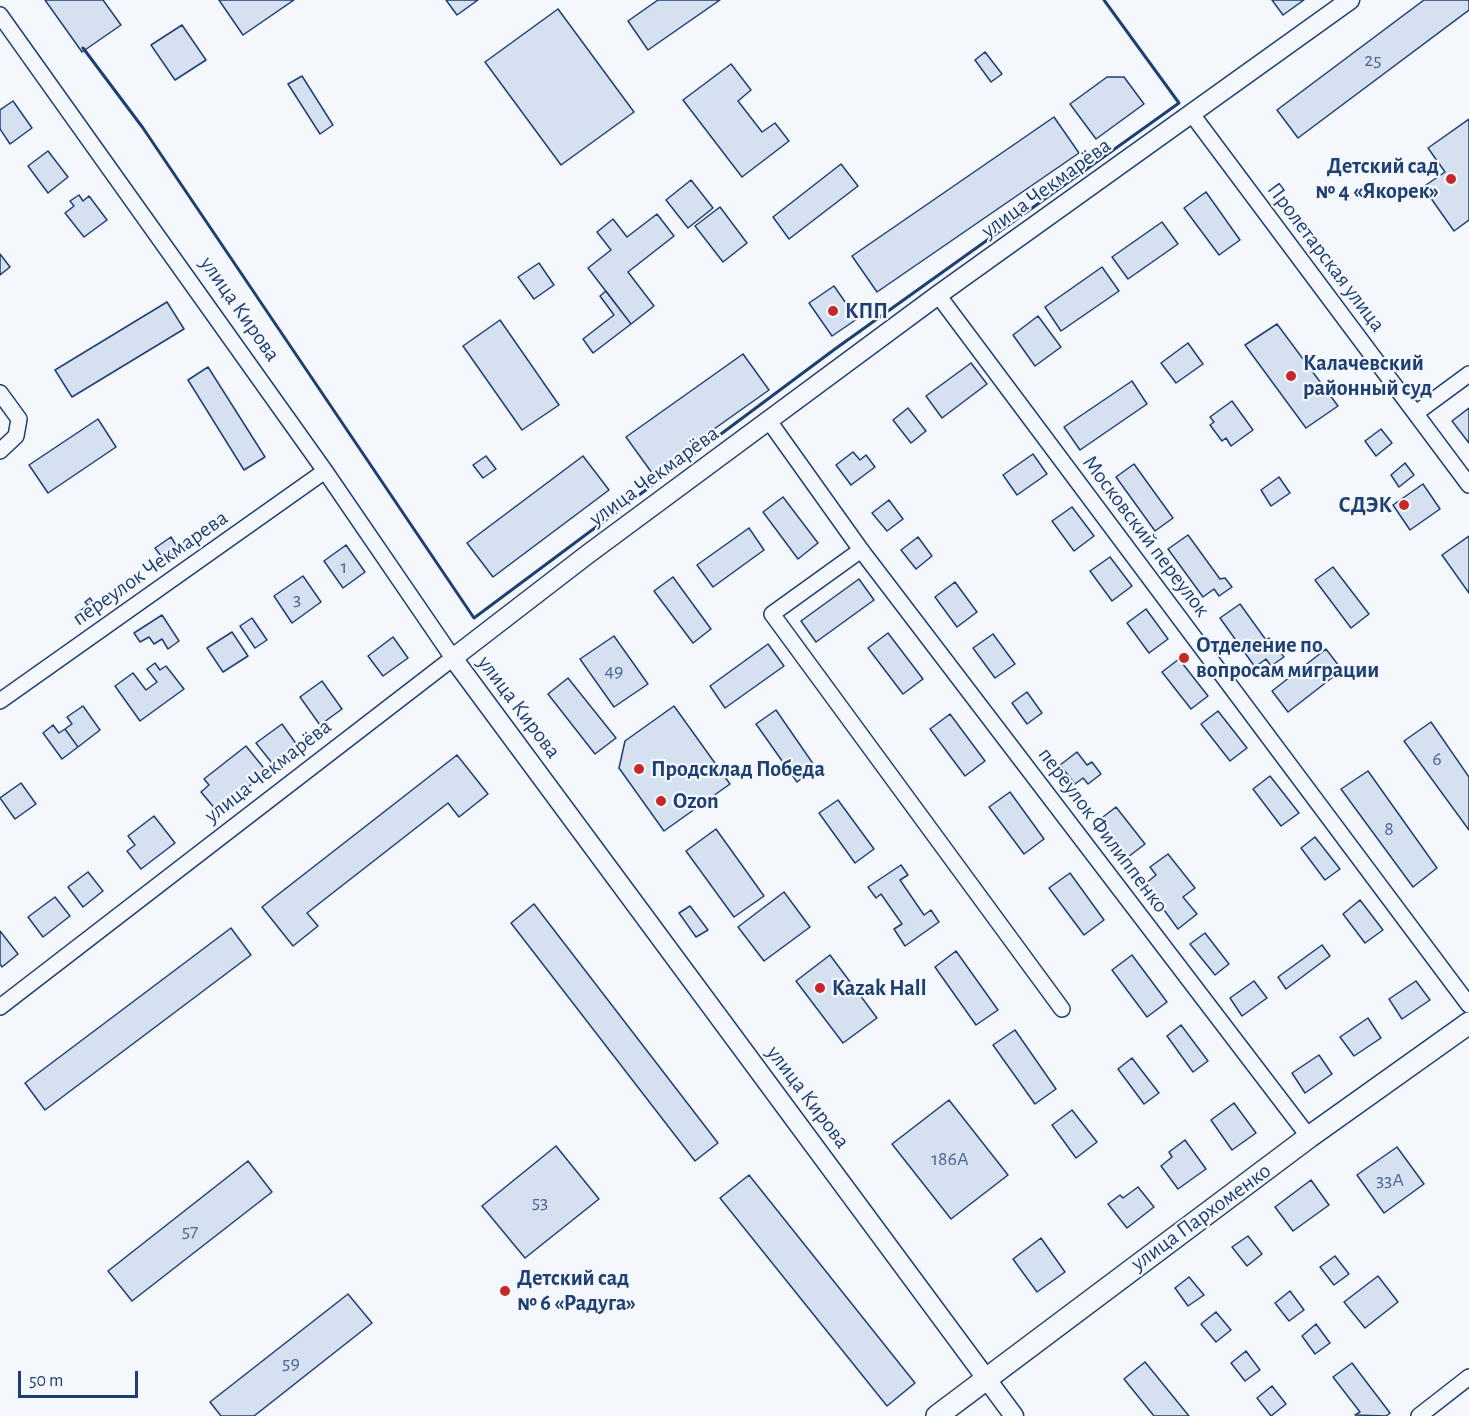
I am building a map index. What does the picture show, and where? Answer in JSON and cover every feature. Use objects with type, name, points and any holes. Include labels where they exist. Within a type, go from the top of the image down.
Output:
[{"type":"main road","name":"улица Пархоменко","points":[[938,1416],[1309,1137],[1469,1023]]},
{"type":"street","name":"улица Чекмарёва","points":[[0,1007],[588,554],[938,295],[1350,0]]},
{"type":"street","name":"улица Кирова","points":[[0,15],[325,471],[453,658],[1014,1416]]},
{"type":"street","name":"Пролетарская улица","points":[[1191,113],[1469,485]]},
{"type":"street","name":"Московский переулок","points":[[938,295],[1469,1005]]},
{"type":"street","points":[[1416,413],[1469,374]]},
{"type":"street","points":[[0,393],[19,419],[16,436],[0,451]]},
{"type":"street","name":"переулок Филиппенко","points":[[769,421],[861,550],[1309,1137]]},
{"type":"street","name":"переулок Чекмарева","points":[[0,701],[325,471]]},
{"type":"street","points":[[861,550],[772,614],[1062,1009]]},
{"type":"street","points":[[1419,1416],[1469,1377]]},
{"type":"building","points":[[45,0],[103,0],[121,25],[82,52]]},
{"type":"building","points":[[219,0],[294,0],[243,35]]},
{"type":"building","points":[[446,0],[478,0],[457,15]]},
{"type":"building","points":[[658,0],[720,0],[648,50],[628,21]]},
{"type":"building","points":[[1272,0],[1304,0],[1283,15]]},
{"type":"building","points":[[1424,0],[1469,0],[1469,10],[1298,138],[1277,110]]},
{"type":"building","points":[[558,9],[634,112],[561,165],[485,62]]},
{"type":"building","points":[[182,25],[206,60],[175,80],[151,45]]},
{"type":"building","points":[[985,52],[1002,74],[991,82],[975,60]]},
{"type":"building","points":[[731,64],[751,90],[738,101],[762,132],[775,123],[789,141],[742,177],[683,100]]},
{"type":"building","points":[[302,76],[333,125],[320,134],[288,84]]},
{"type":"building","points":[[1107,77],[1124,77],[1144,104],[1096,139],[1070,104]]},
{"type":"building","points":[[13,101],[32,128],[10,144],[0,129],[0,110]]},
{"type":"building","points":[[1054,117],[1079,153],[877,292],[852,256]]},
{"type":"building","name":"Детский сад № 4 «Якорек»","points":[[1469,119],[1469,220],[1454,231],[1423,187],[1445,172],[1428,148]]},
{"type":"building","points":[[48,151],[68,177],[48,193],[28,166]]},
{"type":"building","points":[[841,164],[858,186],[789,239],[773,217]]},
{"type":"building","points":[[691,180],[713,208],[688,228],[666,200]]},
{"type":"building","points":[[1206,192],[1240,240],[1219,255],[1184,208]]},
{"type":"building","points":[[79,195],[83,201],[89,196],[107,220],[84,237],[65,213],[74,206],[70,201]]},
{"type":"building","points":[[720,207],[747,243],[723,262],[695,226]]},
{"type":"building","points":[[657,214],[674,236],[628,272],[654,306],[631,324],[588,268],[611,250],[597,232],[613,219],[627,237]]},
{"type":"building","points":[[1162,222],[1178,244],[1128,279],[1112,257]]},
{"type":"building","points":[[0,254],[10,267],[0,275]]},
{"type":"building","points":[[539,263],[554,285],[534,299],[518,277]]},
{"type":"building","points":[[1102,267],[1119,291],[1061,331],[1045,307]]},
{"type":"building","name":"КПП","points":[[834,286],[857,319],[832,336],[809,303]]},
{"type":"building","points":[[606,291],[631,324],[593,353],[583,339],[614,315],[600,296]]},
{"type":"building","points":[[167,302],[184,329],[72,397],[55,370]]},
{"type":"building","points":[[1038,316],[1061,347],[1035,366],[1013,335]]},
{"type":"building","points":[[500,320],[559,405],[522,430],[463,346]]},
{"type":"building","name":"Калачевский районный суд","points":[[1277,324],[1338,406],[1306,428],[1245,345]]},
{"type":"building","points":[[1188,343],[1203,364],[1176,383],[1161,363]]},
{"type":"building","points":[[743,354],[769,390],[652,473],[626,437]]},
{"type":"building","points":[[971,363],[987,384],[942,418],[926,396]]},
{"type":"building","points":[[208,367],[265,457],[244,470],[188,380]]},
{"type":"building","points":[[1132,381],[1147,404],[1080,450],[1064,427]]},
{"type":"building","points":[[1232,401],[1253,430],[1231,446],[1226,438],[1222,441],[1210,425],[1214,422],[1210,417]]},
{"type":"building","points":[[908,408],[926,431],[911,443],[893,420]]},
{"type":"building","points":[[1469,408],[1469,443],[1452,421]]},
{"type":"building","points":[[98,419],[116,447],[48,493],[29,465]]},
{"type":"building","points":[[1381,429],[1392,443],[1376,456],[1365,441]]},
{"type":"building","points":[[853,452],[860,460],[866,455],[875,467],[851,485],[836,465]]},
{"type":"building","points":[[1033,454],[1047,474],[1017,495],[1003,475]]},
{"type":"building","points":[[486,456],[496,469],[483,478],[473,465]]},
{"type":"building","points":[[583,456],[609,490],[493,577],[467,543]]},
{"type":"building","points":[[1405,463],[1414,475],[1399,487],[1391,475]]},
{"type":"building","points":[[1134,464],[1173,518],[1155,531],[1116,477]]},
{"type":"building","points":[[1279,477],[1290,493],[1271,506],[1261,490]]},
{"type":"building","points":[[1423,484],[1440,509],[1410,530],[1393,505]]},
{"type":"building","points":[[783,497],[818,543],[798,559],[763,512]]},
{"type":"building","points":[[889,500],[903,519],[887,531],[872,513]]},
{"type":"building","points":[[1072,507],[1094,536],[1074,551],[1052,521]]},
{"type":"building","points":[[749,528],[764,550],[713,587],[697,565]]},
{"type":"building","points":[[1188,535],[1220,579],[1225,578],[1232,587],[1219,596],[1214,589],[1203,597],[1168,549]]},
{"type":"building","points":[[1469,536],[1469,593],[1442,555]]},
{"type":"building","points":[[171,537],[179,550],[164,560],[155,548]]},
{"type":"building","points":[[918,537],[932,556],[916,569],[901,550]]},
{"type":"building","points":[[346,545],[365,572],[343,588],[324,561]]},
{"type":"building","points":[[1110,557],[1132,586],[1112,601],[1090,571]]},
{"type":"building","points":[[1333,567],[1369,614],[1351,628],[1315,580]]},
{"type":"building","points":[[303,576],[321,602],[292,623],[274,596]]},
{"type":"building","points":[[673,577],[711,629],[693,643],[654,591]]},
{"type":"building","points":[[859,579],[874,600],[816,642],[801,621]]},
{"type":"building","points":[[955,582],[977,612],[957,627],[935,597]]},
{"type":"building","points":[[90,598],[98,610],[82,620],[77,613],[88,605],[85,602]]},
{"type":"building","points":[[1240,604],[1266,640],[1269,638],[1284,657],[1271,666],[1266,659],[1255,667],[1220,618]]},
{"type":"building","points":[[1146,609],[1168,639],[1149,653],[1127,623]]},
{"type":"building","points":[[162,615],[179,641],[168,649],[162,639],[154,644],[149,637],[140,642],[134,633]]},
{"type":"building","points":[[252,618],[267,640],[255,648],[240,626]]},
{"type":"building","points":[[232,632],[248,656],[223,672],[207,648]]},
{"type":"building","points":[[888,633],[923,679],[903,694],[868,648]]},
{"type":"building","points":[[993,634],[1015,664],[995,678],[973,648]]},
{"type":"building","points":[[614,636],[648,684],[614,707],[580,659]]},
{"type":"building","points":[[393,637],[408,658],[383,676],[368,656]]},
{"type":"building","points":[[768,644],[784,666],[725,708],[710,686]]},
{"type":"building","points":[[1326,649],[1342,670],[1288,712],[1272,691]]},
{"type":"building","points":[[1179,659],[1208,696],[1191,709],[1162,672]]},
{"type":"building","points":[[155,663],[160,670],[166,666],[184,689],[140,721],[115,686],[133,673],[146,690],[157,682],[147,669]]},
{"type":"building","points":[[568,678],[616,738],[595,754],[548,694]]},
{"type":"building","points":[[322,681],[342,709],[320,725],[300,697]]},
{"type":"building","points":[[1027,692],[1042,713],[1027,724],[1012,703]]},
{"type":"building","points":[[83,706],[100,730],[78,747],[65,729],[72,724],[67,717]]},
{"type":"building","points":[[674,706],[730,784],[664,831],[619,768],[625,741]]},
{"type":"building","points":[[776,710],[816,768],[797,782],[756,724]]},
{"type":"building","points":[[1218,711],[1247,748],[1230,761],[1201,724]]},
{"type":"building","points":[[950,714],[985,761],[965,776],[930,729]]},
{"type":"building","points":[[1431,722],[1469,777],[1469,830],[1404,741]]},
{"type":"building","points":[[282,724],[297,745],[272,763],[256,743]]},
{"type":"building","points":[[53,725],[59,733],[65,729],[78,747],[62,759],[43,733]]},
{"type":"building","points":[[246,746],[267,772],[217,811],[201,792],[209,785],[204,779]]},
{"type":"building","points":[[1077,752],[1087,765],[1092,762],[1101,774],[1088,784],[1083,778],[1075,784],[1060,765]]},
{"type":"building","points":[[457,755],[488,794],[459,817],[448,803],[307,913],[318,926],[293,946],[262,907]]},
{"type":"building","points":[[1368,771],[1437,868],[1413,887],[1341,789]]},
{"type":"building","points":[[1270,776],[1299,813],[1281,826],[1253,789]]},
{"type":"building","points":[[21,783],[36,804],[15,819],[0,798]]},
{"type":"building","points":[[1010,792],[1044,839],[1024,854],[989,807]]},
{"type":"building","points":[[838,800],[874,849],[855,863],[819,813]]},
{"type":"building","points":[[1116,807],[1145,844],[1128,857],[1099,820]]},
{"type":"building","points":[[154,816],[175,843],[141,869],[127,851],[135,845],[128,836]]},
{"type":"building","points":[[716,829],[764,896],[734,917],[686,851]]},
{"type":"building","points":[[1315,837],[1340,869],[1325,880],[1301,848]]},
{"type":"building","points":[[1168,854],[1195,888],[1183,897],[1197,914],[1178,929],[1145,884],[1156,875],[1150,867]]},
{"type":"building","points":[[901,865],[908,875],[900,880],[924,915],[931,910],[939,922],[905,946],[894,929],[902,924],[881,894],[876,898],[868,887]]},
{"type":"building","points":[[88,872],[103,891],[83,907],[68,887]]},
{"type":"building","points":[[1070,873],[1104,920],[1084,935],[1049,888]]},
{"type":"building","points":[[784,892],[810,927],[764,961],[738,927]]},
{"type":"building","points":[[55,897],[70,916],[43,937],[28,917]]},
{"type":"building","points":[[1360,900],[1383,930],[1365,943],[1343,914]]},
{"type":"building","points":[[534,904],[718,1143],[695,1161],[511,923]]},
{"type":"building","points":[[690,906],[708,930],[696,937],[679,913]]},
{"type":"building","points":[[231,928],[251,955],[45,1110],[25,1083]]},
{"type":"building","points":[[0,931],[18,954],[2,967],[0,964]]},
{"type":"building","points":[[1205,933],[1229,964],[1215,975],[1190,944]]},
{"type":"building","points":[[1322,945],[1330,956],[1286,989],[1278,977]]},
{"type":"building","points":[[956,951],[998,1010],[976,1025],[935,967]]},
{"type":"building","points":[[830,955],[877,1018],[843,1043],[796,981]]},
{"type":"building","points":[[1132,955],[1167,1002],[1147,1017],[1112,970]]},
{"type":"building","points":[[1254,981],[1267,998],[1242,1016],[1230,998]]},
{"type":"building","points":[[1416,981],[1430,1000],[1402,1019],[1389,999]]},
{"type":"building","points":[[1368,1018],[1381,1038],[1354,1056],[1340,1037]]},
{"type":"building","points":[[1181,1025],[1208,1061],[1193,1072],[1167,1036]]},
{"type":"building","points":[[1015,1030],[1056,1089],[1035,1104],[993,1045]]},
{"type":"building","points":[[1319,1055],[1332,1074],[1305,1093],[1292,1073]]},
{"type":"building","points":[[1132,1058],[1159,1093],[1144,1104],[1118,1069]]},
{"type":"building","points":[[949,1100],[1008,1175],[951,1219],[892,1144]]},
{"type":"building","points":[[1234,1103],[1256,1133],[1232,1150],[1211,1120]]},
{"type":"building","points":[[1072,1110],[1097,1142],[1076,1158],[1052,1125]]},
{"type":"building","points":[[1185,1140],[1206,1169],[1178,1189],[1161,1166],[1172,1157],[1169,1152]]},
{"type":"building","points":[[556,1146],[599,1199],[525,1258],[482,1206]]},
{"type":"building","points":[[1397,1147],[1424,1184],[1384,1213],[1357,1175]]},
{"type":"building","points":[[248,1161],[272,1192],[132,1301],[108,1271]]},
{"type":"building","points":[[749,1175],[915,1383],[887,1406],[720,1198]]},
{"type":"building","points":[[1311,1180],[1329,1205],[1293,1231],[1275,1207]]},
{"type":"building","points":[[1138,1187],[1154,1207],[1127,1228],[1108,1204],[1120,1195],[1123,1198]]},
{"type":"building","points":[[1248,1236],[1262,1254],[1247,1266],[1232,1247]]},
{"type":"building","points":[[1041,1238],[1065,1272],[1037,1292],[1013,1259]]},
{"type":"building","points":[[1335,1256],[1349,1274],[1334,1285],[1320,1267]]},
{"type":"building","points":[[1378,1276],[1398,1302],[1365,1328],[1344,1302]]},
{"type":"building","points":[[1189,1277],[1204,1295],[1188,1306],[1175,1288]]},
{"type":"building","points":[[1290,1291],[1304,1310],[1289,1321],[1275,1303]]},
{"type":"building","points":[[348,1294],[372,1323],[254,1416],[221,1416],[210,1402]]},
{"type":"building","points":[[1216,1312],[1231,1330],[1216,1342],[1201,1324]]},
{"type":"building","points":[[1316,1324],[1330,1343],[1315,1354],[1302,1336]]},
{"type":"building","points":[[1246,1351],[1260,1370],[1245,1381],[1231,1363]]},
{"type":"building","points":[[1145,1362],[1189,1416],[1154,1416],[1124,1379]]},
{"type":"building","points":[[1352,1363],[1390,1413],[1386,1416],[1355,1415],[1360,1412],[1333,1377]]},
{"type":"building","points":[[1272,1386],[1286,1404],[1271,1416],[1257,1398]]},
{"type":"wall","points":[[83,48],[143,128],[474,618],[835,349],[1179,103],[1104,0]]},
{"type":"place","name":"Детский сад № 4 «Якорек»","points":[[1451,179]]},
{"type":"place","name":"КПП","points":[[833,311]]},
{"type":"place","name":"Калачевский районный суд","points":[[1291,376]]},
{"type":"place","name":"СДЭК","points":[[1404,505]]},
{"type":"place","name":"Отделение по вопросам миграции","points":[[1184,658]]},
{"type":"place","name":"Продсклад Победа","points":[[639,769]]},
{"type":"place","name":"Ozon","points":[[661,801]]},
{"type":"place","name":"Kazak Hall","points":[[820,988]]},
{"type":"place","name":"Детский сад № 6 «Радуга»","points":[[505,1291]]}]
